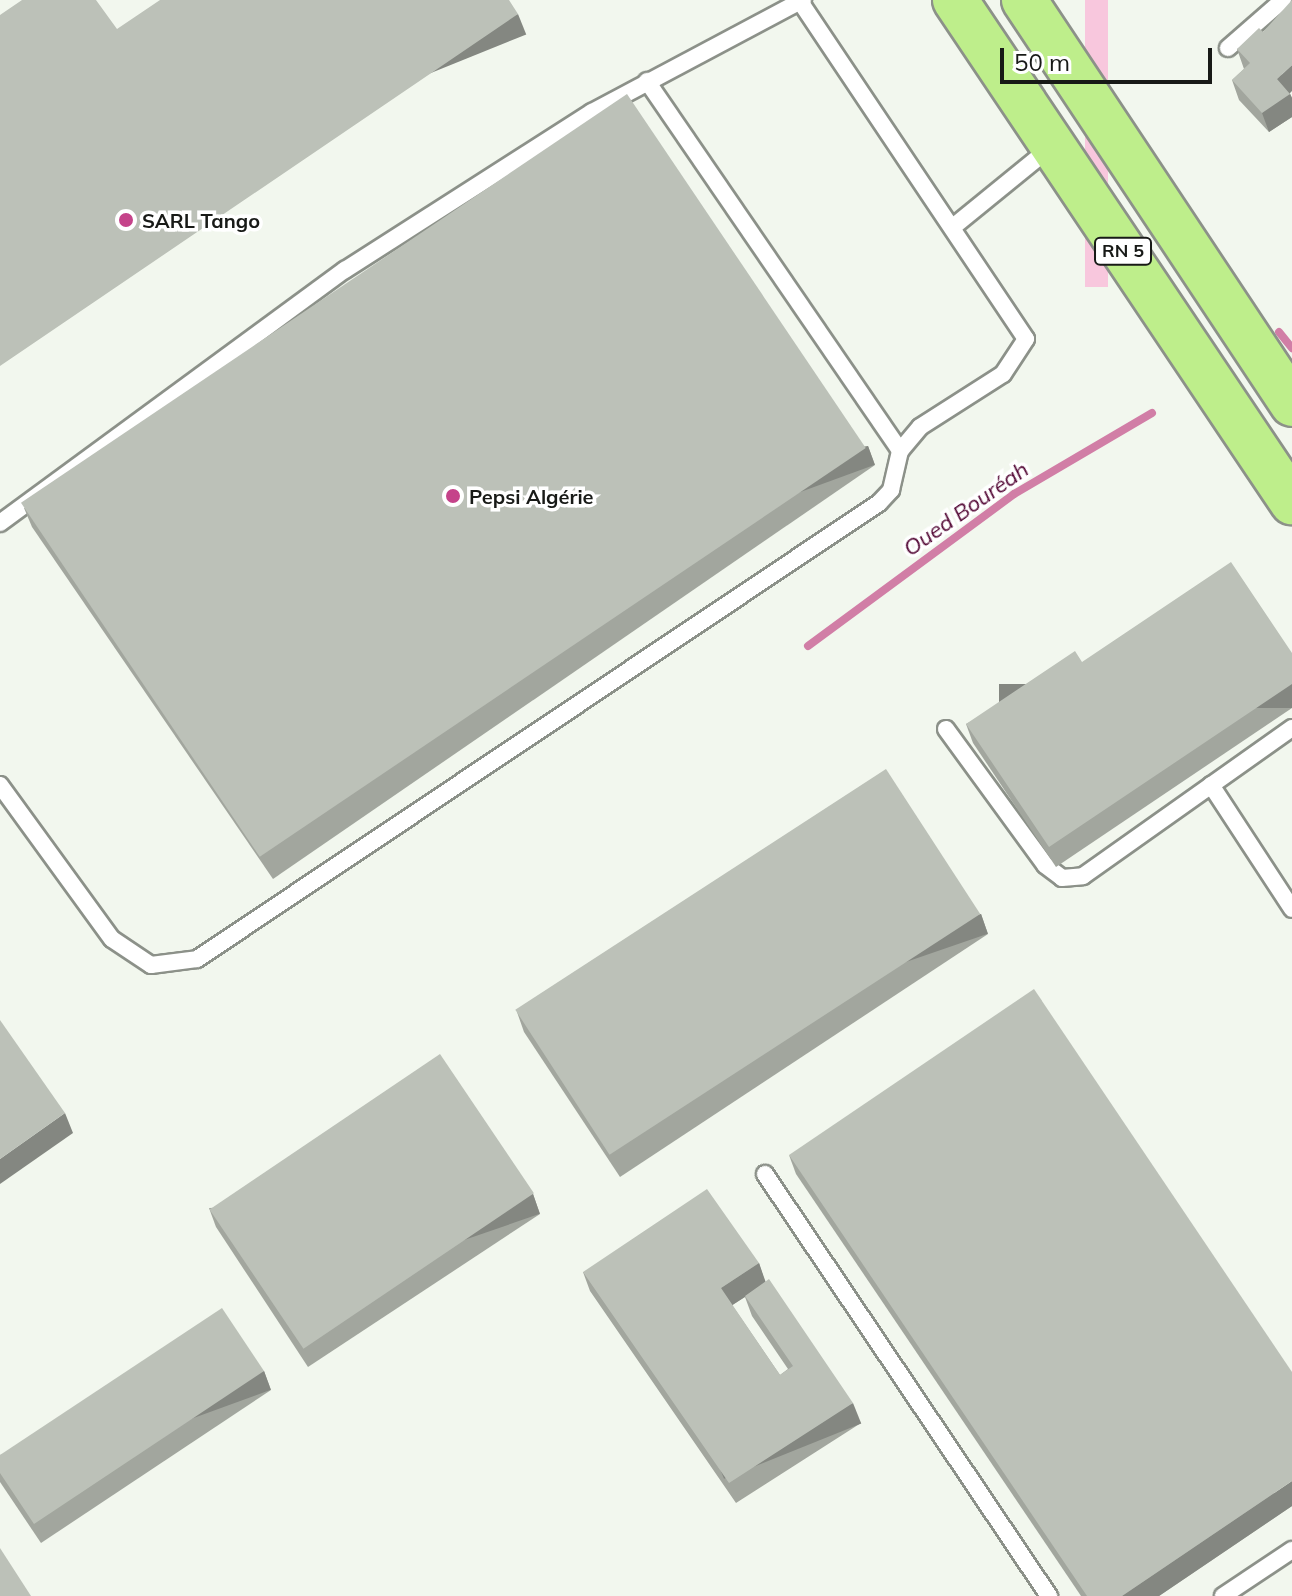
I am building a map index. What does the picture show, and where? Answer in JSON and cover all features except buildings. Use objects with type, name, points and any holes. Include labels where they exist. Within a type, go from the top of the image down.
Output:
[{"type":"highway","name":"RN 5","points":[[955,0],[1292,502]]},
{"type":"highway","name":"RN 5","points":[[1024,0],[1292,404]]},
{"type":"lane","points":[[1228,48],[1283,0]]},
{"type":"lane","points":[[0,523],[345,270],[647,81],[802,1],[1026,339],[1003,374],[920,427],[900,451],[891,490],[879,503],[197,959],[151,965],[112,939],[0,785]]},
{"type":"lane","points":[[647,81],[900,451]]},
{"type":"lane","points":[[953,227],[1052,146]]},
{"type":"lane","points":[[946,729],[1045,865],[1062,878],[1083,876],[1292,728]]},
{"type":"lane","points":[[1211,785],[1292,909]]},
{"type":"lane","points":[[765,1174],[1049,1596]]},
{"type":"lane","points":[[1223,1596],[1292,1550]]},
{"type":"shaded area","points":[[1085,0],[1108,0],[1108,287],[1085,287]]},
{"type":"waterway","name":"Oued Bouréah","points":[[1279,332],[1292,348]]},
{"type":"waterway","name":"Oued Bouréah","points":[[808,646],[1014,494],[1152,413]]},
{"type":"place","name":"SARL Tango","points":[[126,220]]},
{"type":"place","name":"Pepsi Algérie","points":[[453,496]]}]
